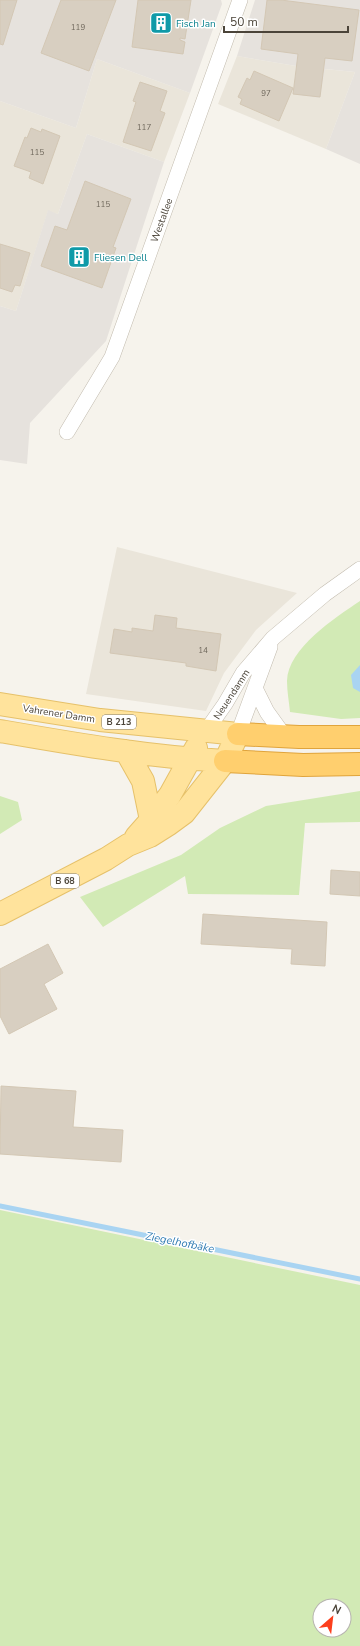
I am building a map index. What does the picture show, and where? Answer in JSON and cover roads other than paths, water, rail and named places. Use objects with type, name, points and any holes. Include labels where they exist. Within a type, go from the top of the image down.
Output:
[{"type":"highway","name":"B 213","points":[[238,734],[360,737]]},
{"type":"highway","points":[[225,761],[303,765],[360,764]]},
{"type":"main road","name":"Vahrener Damm","points":[[0,704],[100,720],[238,734]]},
{"type":"main road","points":[[0,731],[126,752],[225,761]]},
{"type":"main road","name":"B 68","points":[[128,845],[151,820],[170,795],[206,731]]},
{"type":"main road","name":"B 68","points":[[0,914],[106,860],[128,845],[150,836],[184,813],[225,761],[238,734]]},
{"type":"main road","points":[[126,752],[143,781],[151,820]]},
{"type":"street","name":"Westallee","points":[[67,432],[112,356],[240,0]]},
{"type":"street","name":"Neuendamm","points":[[206,731],[225,704],[243,673],[272,638],[325,594],[360,569]]},
{"type":"street","name":"Neuendamm","points":[[238,734],[272,638]]},
{"type":"street","name":"Neuendamm","points":[[255,688],[267,712],[285,736]]},
{"type":"water","points":[[360,665],[360,692],[353,688],[351,675]]},
{"type":"waterway","name":"Ziegelhofbäke","points":[[0,1206],[360,1279]]},
{"type":"place","name":"Fisch Jan","points":[[161,23]]},
{"type":"place","name":"Fliesen Dell","points":[[79,257]]}]
